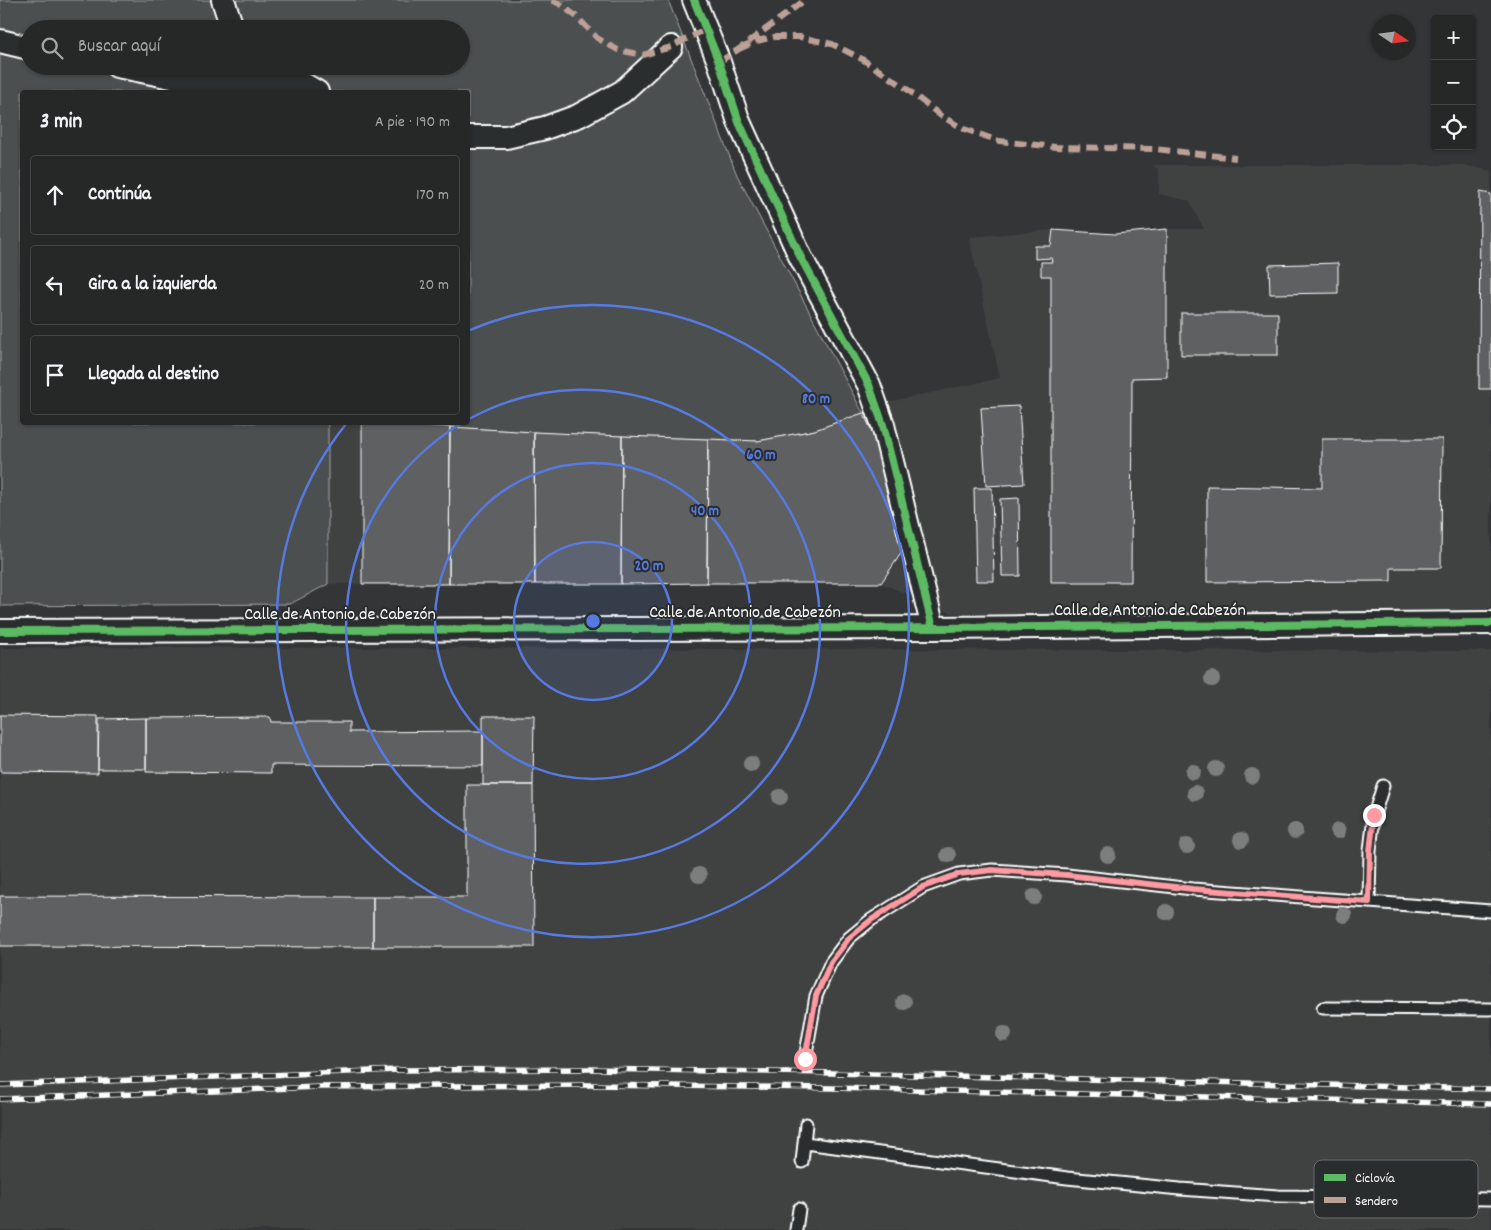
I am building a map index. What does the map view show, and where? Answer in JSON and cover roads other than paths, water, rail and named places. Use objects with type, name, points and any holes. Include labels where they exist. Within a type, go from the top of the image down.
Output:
[{"type":"street","points":[[223,0],[230,20]]},
{"type":"street","points":[[694,0],[719,62],[739,122],[755,158],[800,256],[869,385],[883,424],[933,628]]},
{"type":"street","points":[[0,41],[20,46]]},
{"type":"street","points":[[470,136],[506,137],[545,128],[578,116],[622,92],[671,47]]},
{"type":"street","points":[[158,75],[190,82],[269,75]]},
{"type":"street","points":[[282,75],[314,90]]},
{"type":"street","name":"Calle de Antonio de Cabezón","points":[[0,631],[1491,624]]},
{"type":"lane","points":[[1369,902],[1370,851],[1374,815],[1383,786]]},
{"type":"lane","points":[[805,1059],[816,996],[831,962],[849,938],[871,920],[923,887],[959,874],[992,870],[1067,875],[1193,889],[1491,911]]},
{"type":"lane","points":[[1323,1008],[1491,1010]]},
{"type":"lane","points":[[802,1162],[806,1124]]},
{"type":"lane","points":[[804,1143],[1067,1178],[1180,1189],[1278,1196],[1314,1197]]},
{"type":"lane","points":[[1478,1199],[1491,1199]]},
{"type":"lane","points":[[796,1230],[799,1209]]},
{"type":"railway","points":[[0,1085],[399,1070],[589,1069],[1491,1089]]},
{"type":"railway","points":[[0,1099],[319,1087],[589,1085],[832,1088],[1491,1104]]}]
